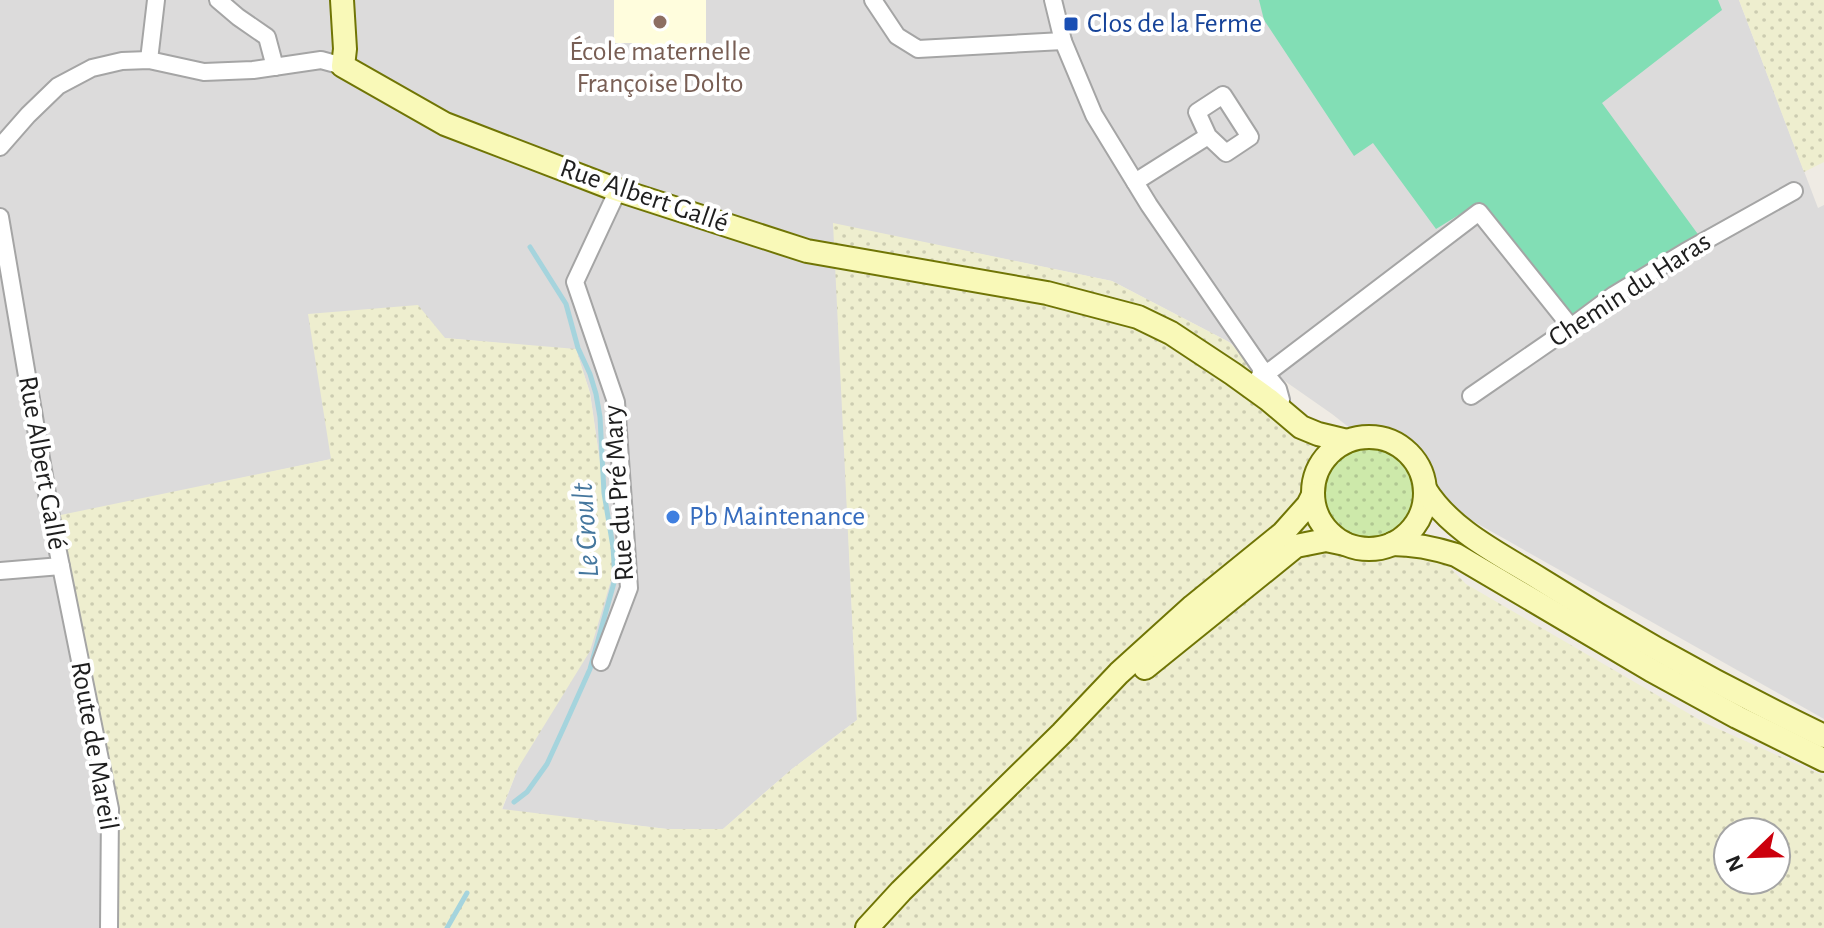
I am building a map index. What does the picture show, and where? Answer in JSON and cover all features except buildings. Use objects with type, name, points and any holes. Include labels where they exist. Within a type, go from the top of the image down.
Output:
[{"type":"street","points":[[149,60],[156,0]]},
{"type":"street","points":[[218,0],[267,37],[275,67]]},
{"type":"street","points":[[342,0],[343,66]]},
{"type":"street","points":[[873,0],[897,36],[918,49],[1063,41]]},
{"type":"street","points":[[1053,0],[1063,41],[1094,115],[1260,377],[1479,212],[1571,327]]},
{"type":"street","name":"Rue Albert Gallé","points":[[0,147],[58,86],[92,68],[122,61],[149,60],[204,72],[321,60],[343,66],[445,124],[618,190],[807,251],[1047,293],[1138,317],[1260,377],[1277,407],[1301,427]]},
{"type":"street","points":[[1135,182],[1208,136]]},
{"type":"street","name":"Rue du Pré Mary","points":[[601,662],[629,588],[628,572],[616,402],[575,282],[618,190]]},
{"type":"street","name":"Chemin du Haras","points":[[1471,396],[1614,295],[1794,191]]},
{"type":"street","name":"Rue Albert Gallé","points":[[0,217],[61,566]]},
{"type":"street","points":[[1301,427],[1347,441]]},
{"type":"street","points":[[1301,427],[1312,456],[1315,508],[1321,523],[1345,544]]},
{"type":"street","points":[[867,928],[1119,673],[1236,569],[1283,533],[1308,505],[1315,476],[1322,461],[1333,450],[1347,441],[1378,437],[1407,451],[1416,462],[1425,489],[1424,506],[1417,522],[1406,535],[1377,549],[1326,540],[1296,546],[1062,733]]},
{"type":"street","points":[[1425,489],[1461,528],[1582,605],[1693,670],[1824,736]]},
{"type":"street","points":[[1392,544],[1432,547],[1456,555],[1651,670],[1824,760]]},
{"type":"street","points":[[0,571],[61,566]]},
{"type":"street","name":"Route de Mareil","points":[[61,566],[110,809],[109,928]]},
{"type":"shaded area","points":[[0,0],[1739,0],[1818,208],[1824,205],[1824,719],[1455,511],[1332,414],[1229,342],[1112,281],[834,224],[857,720],[792,769],[723,829],[667,829],[502,810],[518,768],[615,567],[590,393],[576,350],[445,338],[309,314],[332,459],[51,518],[110,809],[113,928],[0,928]]},
{"type":"shaded area","name":"École maternelle Françoise Dolto","points":[[614,0],[706,0],[706,60],[632,61],[632,43],[614,43]]},
{"type":"green space","points":[[1259,0],[1718,0],[1722,10],[1602,103],[1700,237],[1569,318],[1475,205],[1436,229],[1373,143],[1354,156],[1264,20]]},
{"type":"green space","points":[[1739,0],[1824,0],[1824,162],[1804,172]]},
{"type":"green space","points":[[833,223],[1112,281],[1229,342],[1466,584],[1705,723],[1824,776],[1824,928],[113,928],[110,809],[51,517],[331,459],[308,314],[418,305],[445,338],[576,349],[590,393],[615,567],[590,651],[518,768],[502,809],[667,829],[723,829],[792,769],[857,720]]},
{"type":"green space","points":[[1370,447],[1388,451],[1403,461],[1413,476],[1417,494],[1413,512],[1403,527],[1388,537],[1370,541],[1352,537],[1337,527],[1327,512],[1323,494],[1327,476],[1337,461],[1352,451]]},
{"type":"waterway","name":"Le Croult","points":[[514,802],[527,792],[547,764],[564,727],[590,669],[615,579],[596,394],[578,348],[566,304],[530,247]]},
{"type":"waterway","name":"Le Croult","points":[[447,928],[467,893]]},
{"type":"place","name":"École maternelle Françoise Dolto","points":[[660,22]]},
{"type":"place","name":"Clos de la Ferme","points":[[1071,24]]},
{"type":"place","name":"Pb Maintenance","points":[[673,517]]}]
